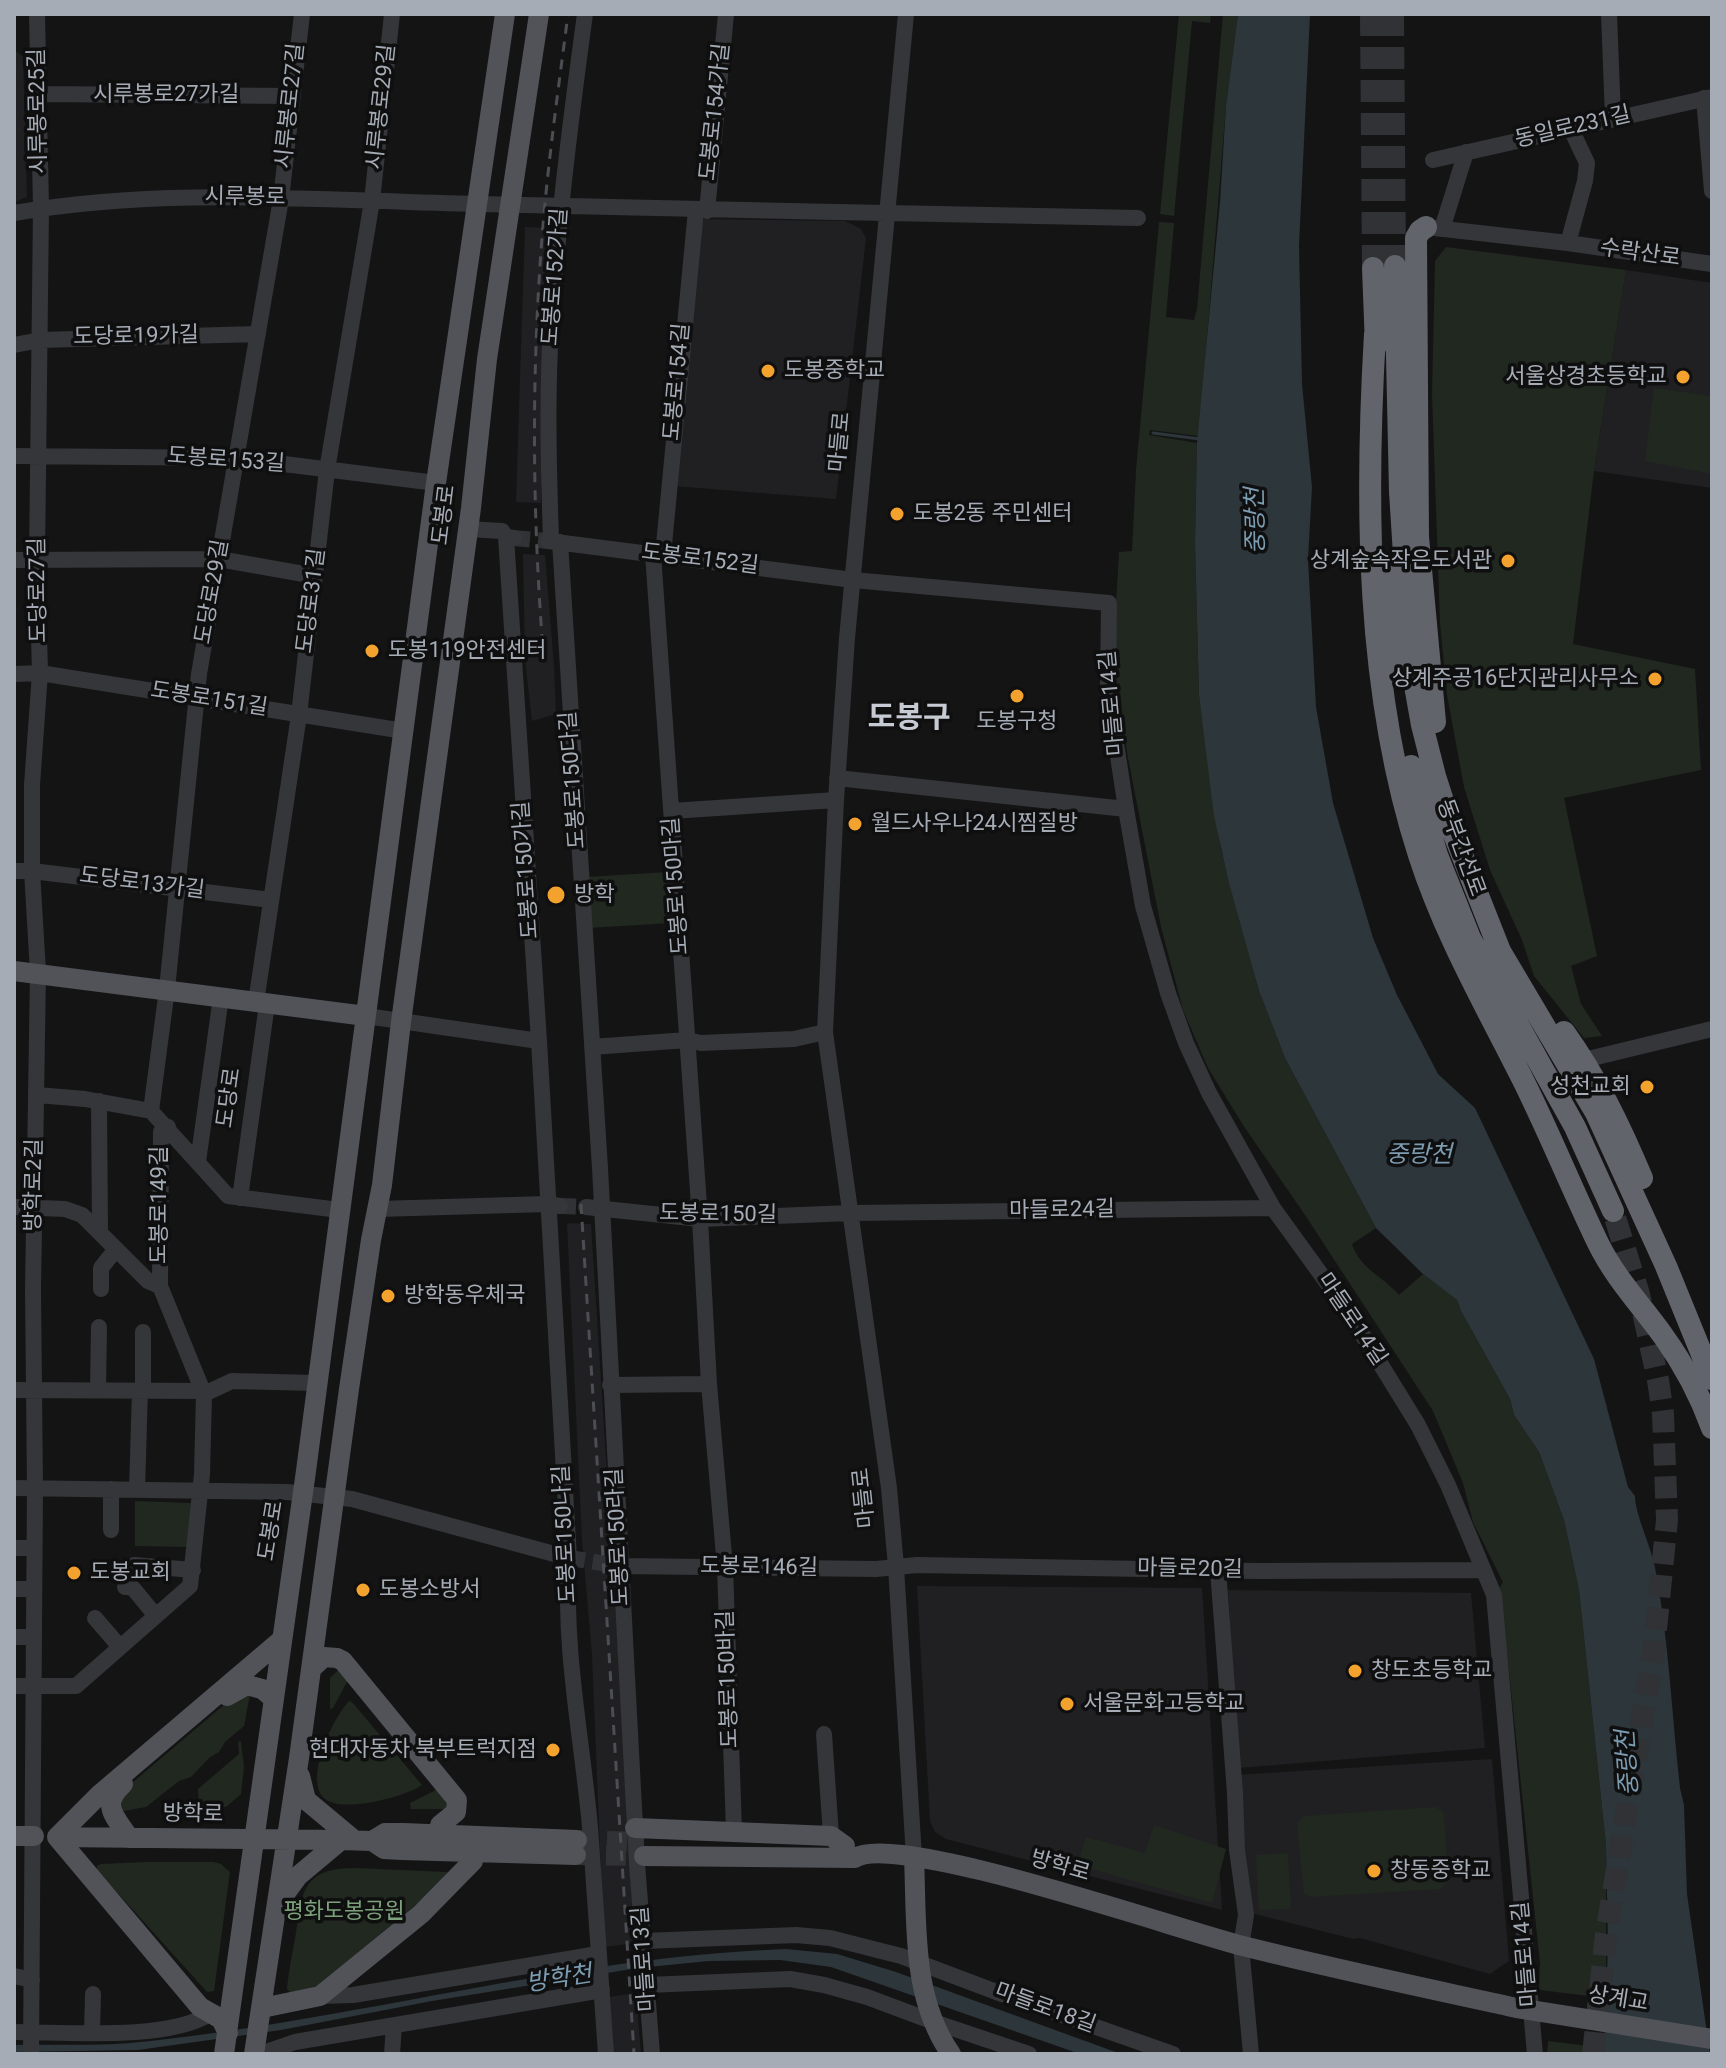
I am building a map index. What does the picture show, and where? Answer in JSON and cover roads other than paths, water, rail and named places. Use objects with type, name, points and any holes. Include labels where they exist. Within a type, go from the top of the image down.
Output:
[{"type":"highway","points":[[1434,228],[1420,231],[1416,238],[1418,537],[1435,725],[1449,787],[1509,944],[1620,1125],[1683,1280],[1695,1334]]},
{"type":"highway","name":"동부간선로","points":[[1613,1211],[1575,1127],[1470,938],[1437,855],[1414,783],[1393,665],[1375,334],[1384,267],[1411,663],[1422,725],[1453,832],[1500,951],[1596,1113],[1695,1334],[1712,1379]]},
{"type":"highway","points":[[1375,334],[1370,422],[1375,631],[1387,721],[1405,809],[1418,854],[1454,948],[1542,1119],[1600,1247],[1637,1305],[1663,1336],[1687,1373],[1712,1428]]},
{"type":"highway","points":[[1519,987],[1578,1052]]},
{"type":"main road","name":"도봉로","points":[[224,2054],[223,2021],[255,1839],[436,483],[505,14]]},
{"type":"main road","name":"도봉로","points":[[256,2053],[371,1240],[378,1209],[468,529],[487,359],[539,14]]},
{"type":"main road","points":[[14,971],[366,1016]]},
{"type":"main road","points":[[223,2021],[200,2007],[57,1837],[100,1794],[280,1641]]},
{"type":"main road","points":[[311,1669],[324,1657],[343,1661],[457,1800],[456,1812],[440,1825]]},
{"type":"main road","points":[[129,1838],[111,1807],[110,1800],[117,1790],[233,1691],[242,1686],[256,1686],[273,1698]]},
{"type":"main road","points":[[276,1905],[298,1876],[356,1840],[306,1800],[299,1758]]},
{"type":"main road","points":[[440,1825],[584,1846],[473,1861],[416,1860],[403,1841],[417,1826],[440,1825]]},
{"type":"main road","points":[[640,1847],[734,1831],[844,1848]]},
{"type":"main road","name":"방학로","points":[[57,1837],[356,1840],[385,1833],[403,1841],[584,1846]]},
{"type":"main road","name":"방학로","points":[[640,1847],[844,1848],[914,1857],[1041,1885],[1241,1946],[1517,2008]]},
{"type":"main road","name":"마들로","points":[[914,1857],[919,1968],[932,2019]]},
{"type":"main road","points":[[261,2012],[320,1996],[421,1914],[473,1861]]},
{"type":"main road","name":"상계교","points":[[1517,2008],[1712,2039]]},
{"type":"main road","points":[[932,2019],[951,2054]]},
{"type":"street","name":"시루봉로25길","points":[[37,14],[41,208]]},
{"type":"street","name":"시루봉로27길","points":[[281,199],[302,14]]},
{"type":"street","name":"시루봉로29길","points":[[372,201],[392,14]]},
{"type":"street","name":"도봉로152가길","points":[[553,541],[548,449],[550,347],[561,206],[585,14]]},
{"type":"street","name":"도봉로154가길","points":[[701,210],[726,14]]},
{"type":"street","name":"마들로","points":[[906,14],[837,778],[825,1032],[889,1488],[914,1857]]},
{"type":"street","points":[[1609,14],[1613,118]]},
{"type":"street","name":"시루봉로27가길","points":[[39,94],[293,96]]},
{"type":"street","points":[[1708,97],[1712,191]]},
{"type":"street","name":"동일로231길","points":[[1433,160],[1708,97]]},
{"type":"street","name":"수락산로","points":[[1568,243],[1587,163],[1571,129]]},
{"type":"street","points":[[1434,228],[1466,152]]},
{"type":"street","name":"시루봉로","points":[[14,213],[69,204],[178,196],[478,204]]},
{"type":"street","name":"도당로29길","points":[[167,989],[196,697],[281,199]]},
{"type":"street","name":"도당로31길","points":[[262,1003],[271,900],[299,715],[327,470],[372,201]]},
{"type":"street","points":[[478,204],[1138,218]]},
{"type":"street","name":"도당로27길","points":[[38,972],[32,871],[32,785],[40,673],[37,559],[41,208]]},
{"type":"street","name":"도봉로154길","points":[[658,554],[701,210]]},
{"type":"street","name":"수락산로","points":[[1434,228],[1712,264]]},
{"type":"street","name":"도당로19가길","points":[[14,345],[40,340],[258,334]]},
{"type":"street","name":"도봉로153길","points":[[14,456],[236,458],[436,483]]},
{"type":"street","name":"도봉로150가길","points":[[468,529],[502,531],[510,537],[539,1041],[553,1205]]},
{"type":"street","name":"도봉로152길","points":[[553,541],[853,580]]},
{"type":"street","name":"도봉로150다길","points":[[553,541],[592,1047],[593,1208]]},
{"type":"street","name":"도봉로150마길","points":[[658,554],[700,1219]]},
{"type":"street","points":[[14,560],[219,559],[315,576]]},
{"type":"street","name":"마들로14길","points":[[853,580],[1109,603],[1108,690],[1126,809],[1143,906],[1181,1030],[1209,1093],[1273,1208],[1349,1313],[1418,1425],[1448,1485],[1494,1595],[1535,2054]]},
{"type":"street","name":"도봉로151길","points":[[14,674],[40,673],[404,731]]},
{"type":"street","points":[[837,778],[1126,809]]},
{"type":"street","points":[[14,785],[32,785]]},
{"type":"street","points":[[672,811],[836,800]]},
{"type":"street","name":"도당로13가길","points":[[14,871],[271,900]]},
{"type":"street","name":"방학로2길","points":[[31,2054],[32,1980],[24,1836],[34,1637],[33,1290],[38,972]]},
{"type":"street","points":[[37,1095],[99,1101],[151,1111],[167,989]]},
{"type":"street","name":"도당로","points":[[198,1162],[221,997]]},
{"type":"street","name":"도당로","points":[[240,1198],[262,1003]]},
{"type":"street","points":[[366,1016],[539,1041]]},
{"type":"street","points":[[1578,1052],[1712,1029]]},
{"type":"street","points":[[592,1047],[687,1040],[701,1043],[794,1039],[825,1032]]},
{"type":"street","points":[[99,1101],[100,1232]]},
{"type":"street","name":"도봉로149길","points":[[151,1111],[228,1196],[240,1198]]},
{"type":"street","name":"도봉로149길","points":[[160,1286],[161,1132],[168,1127]]},
{"type":"street","points":[[240,1198],[339,1210]]},
{"type":"street","points":[[378,1209],[553,1205]]},
{"type":"street","name":"도봉로150나길","points":[[553,1205],[569,1558],[567,1580],[584,1846],[602,1988],[606,2054]]},
{"type":"street","points":[[14,1207],[65,1209],[82,1215],[148,1281],[160,1286],[203,1393],[200,1491],[190,1586],[76,1686],[14,1686]]},
{"type":"street","name":"도봉로150길","points":[[593,1208],[700,1219],[851,1213]]},
{"type":"street","name":"도봉로150라길","points":[[593,1208],[610,1385],[640,1847]]},
{"type":"street","name":"마들로24길","points":[[851,1213],[1273,1208]]},
{"type":"street","name":"도봉로150바길","points":[[700,1219],[709,1384],[725,1567],[734,1831]]},
{"type":"street","points":[[101,1289],[101,1268],[116,1249]]},
{"type":"street","points":[[14,1290],[33,1290]]},
{"type":"street","points":[[98,1390],[99,1327]]},
{"type":"street","points":[[137,1490],[143,1332]]},
{"type":"street","points":[[14,1390],[203,1393],[232,1381],[316,1383]]},
{"type":"street","points":[[610,1385],[709,1384]]},
{"type":"street","points":[[14,1488],[334,1496],[403,1511],[569,1558]]},
{"type":"street","points":[[111,1489],[111,1530]]},
{"type":"street","points":[[14,1548],[34,1548]]},
{"type":"street","points":[[134,1565],[193,1570]]},
{"type":"street","name":"도봉로146길","points":[[621,1566],[896,1567]]},
{"type":"street","name":"마들로20길","points":[[896,1567],[1483,1570]]},
{"type":"street","points":[[1218,1570],[1237,1850],[1246,1915],[1241,1946],[1251,2054]]},
{"type":"street","points":[[125,1587],[132,1587],[156,1616]]},
{"type":"street","points":[[14,1589],[34,1589]]},
{"type":"street","points":[[95,1618],[120,1647]]},
{"type":"street","points":[[14,1637],[34,1637]]},
{"type":"street","points":[[824,1734],[844,1848]]},
{"type":"street","name":"방학로","points":[[24,1836],[57,1837]]},
{"type":"street","name":"마들로13길","points":[[640,1847],[652,2054]]},
{"type":"street","points":[[645,1949],[796,1935],[830,1938],[919,1968]]},
{"type":"street","points":[[320,1996],[353,1995],[598,1957]]},
{"type":"street","name":"마들로18길","points":[[919,1968],[1173,2054]]},
{"type":"street","points":[[14,1976],[32,1980]]},
{"type":"street","points":[[648,1982],[790,1979],[867,1997],[1029,2054]]},
{"type":"street","name":"도봉로","points":[[256,2053],[282,2045],[602,1988]]},
{"type":"street","points":[[92,2032],[93,1994]]},
{"type":"street","points":[[14,2032],[132,2031],[223,2021]]},
{"type":"street","points":[[392,2054],[394,2025]]},
{"type":"water","name":"중랑천","points":[[1238,14],[1310,14],[1299,246],[1302,384],[1312,487],[1308,559],[1316,707],[1333,803],[1373,938],[1397,995],[1438,1074],[1475,1108],[1594,1359],[1628,1487],[1635,1496],[1654,1564],[1660,1599],[1684,1805],[1687,1894],[1710,2054],[1604,2054],[1608,1946],[1606,1845],[1579,1590],[1564,1520],[1539,1452],[1514,1415],[1510,1399],[1457,1300],[1423,1274],[1376,1228],[1285,1058],[1259,991],[1229,883],[1214,816],[1199,695],[1195,543],[1197,443],[1226,106]]},
{"type":"water","name":"방학천","points":[[786,1949],[837,1954],[896,1972],[1121,2054],[1080,2054],[831,1967],[780,1960],[709,1961],[638,1968],[432,2001],[281,2030],[138,2050],[14,2052],[14,2045],[115,2044],[212,2033],[621,1964],[703,1954]]},
{"type":"waterway","points":[[1153,433],[1200,439]]},
{"type":"tunnel","points":[[1371,14],[1373,268]]},
{"type":"tunnel","points":[[1393,14],[1395,266]]},
{"type":"tunnel","points":[[514,538],[548,541]]},
{"type":"tunnel","points":[[560,1206],[586,1207]]},
{"type":"tunnel","points":[[1593,2054],[1606,1934],[1654,1649],[1667,1520],[1663,1414],[1658,1380],[1639,1294],[1613,1211]]},
{"type":"tunnel","points":[[569,1558],[621,1566]]},
{"type":"tunnel","points":[[577,1840],[644,1842]]},
{"type":"tunnel","points":[[576,1855],[644,1856]]},
{"type":"railway","points":[[544,662],[535,499],[536,334],[545,199],[568,14]]},
{"type":"railway","points":[[581,1204],[634,2054]]},
{"type":"place","name":"도봉중학교","points":[[768,371]]},
{"type":"place","name":"서울상경초등학교","points":[[1683,377]]},
{"type":"place","name":"도봉2동 주민센터","points":[[897,514]]},
{"type":"place","name":"상계숲속작은도서관","points":[[1508,561]]},
{"type":"place","name":"도봉119안전센터","points":[[372,651]]},
{"type":"place","name":"상계주공16단지관리사무소","points":[[1655,679]]},
{"type":"place","name":"도봉구청","points":[[1017,696]]},
{"type":"place","name":"월드사우나24시찜질방","points":[[855,824]]},
{"type":"place","name":"방학","points":[[556,895]]},
{"type":"place","name":"성천교회","points":[[1647,1087]]},
{"type":"place","name":"방학동우체국","points":[[388,1296]]},
{"type":"place","name":"도봉교회","points":[[74,1573]]},
{"type":"place","name":"도봉소방서","points":[[363,1590]]},
{"type":"place","name":"창도초등학교","points":[[1355,1671]]},
{"type":"place","name":"서울문화고등학교","points":[[1067,1704]]},
{"type":"place","name":"현대자동차 북부트럭지점","points":[[553,1750]]},
{"type":"place","name":"창동중학교","points":[[1374,1871]]},
{"type":"district","name":"도봉구","points":[[909,719]]},
{"type":"park label","name":"평화도봉공원","points":[[344,1912]]}]
